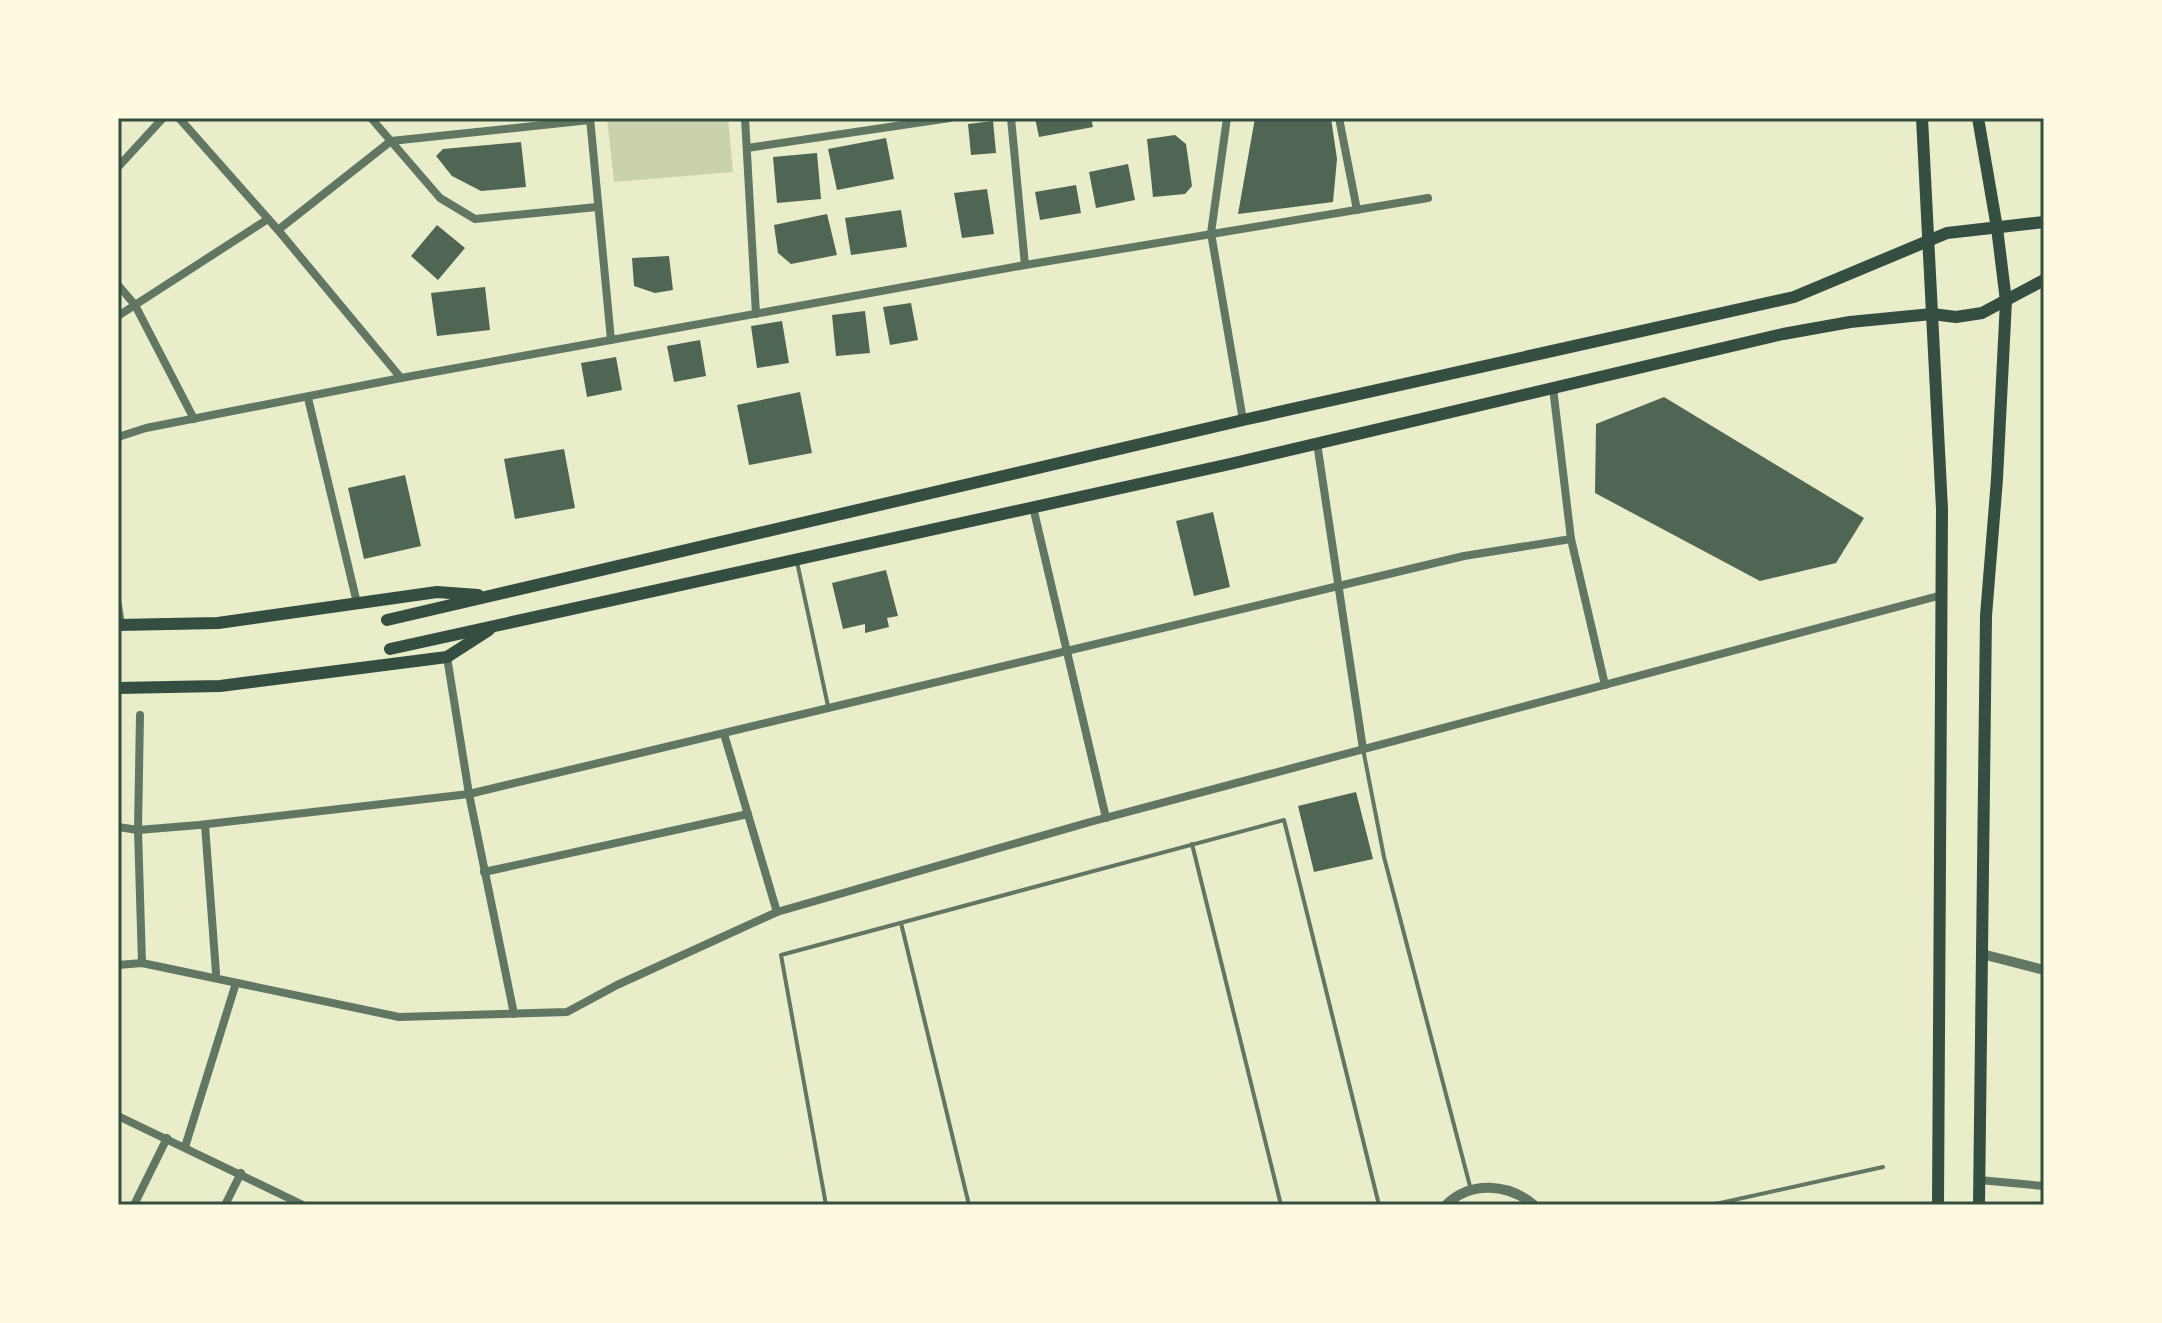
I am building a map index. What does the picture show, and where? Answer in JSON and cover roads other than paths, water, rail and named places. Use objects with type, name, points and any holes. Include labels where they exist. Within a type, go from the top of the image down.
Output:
[{"type":"main road","points":[[1922,118],[1942,509],[1938,1205]]},
{"type":"main road","points":[[1978,118],[2006,301],[1986,616],[1979,1205]]},
{"type":"main road","points":[[387,620],[1243,420],[1794,297],[1947,233],[2044,222]]},
{"type":"main road","points":[[390,649],[1317,443],[1796,331],[1932,314],[1956,317],[1982,313],[2044,280]]},
{"type":"main road","points":[[120,625],[218,623],[437,592],[489,596]]},
{"type":"main road","points":[[118,688],[220,686],[447,657],[494,626]]},
{"type":"street","points":[[118,167],[163,118]]},
{"type":"street","points":[[179,118],[278,230],[401,378]]},
{"type":"street","points":[[371,118],[440,198],[475,219],[597,207]]},
{"type":"street","points":[[745,118],[756,314]]},
{"type":"street","points":[[747,148],[950,118]]},
{"type":"street","points":[[1011,118],[1025,265]]},
{"type":"street","points":[[1227,118],[1211,233],[1243,420]]},
{"type":"street","points":[[1339,118],[1357,210]]},
{"type":"street","points":[[278,230],[391,141],[590,119],[611,340]]},
{"type":"street","points":[[118,437],[146,428],[401,378],[1025,265],[1428,198]]},
{"type":"street","points":[[118,316],[268,219]]},
{"type":"street","points":[[118,285],[135,305],[194,419]]},
{"type":"street","points":[[1553,388],[1571,539],[1605,685]]},
{"type":"street","points":[[308,398],[357,603]]},
{"type":"street","points":[[1317,443],[1363,749]]},
{"type":"street","points":[[1033,507],[1106,818]]},
{"type":"street","points":[[118,827],[138,830],[205,825],[469,794],[1464,556],[1571,539]]},
{"type":"street","points":[[118,965],[142,963],[399,1017],[567,1012],[617,985],[777,912],[1106,818],[1942,595]]},
{"type":"street","points":[[118,605],[120,625]]},
{"type":"street","points":[[447,657],[469,794],[514,1014]]},
{"type":"street","points":[[140,715],[138,830],[142,963]]},
{"type":"street","points":[[724,734],[777,912]]},
{"type":"street","points":[[484,872],[748,814]]},
{"type":"street","points":[[205,825],[216,973]]},
{"type":"street","points":[[1982,954],[2043,969]]},
{"type":"street","points":[[185,1147],[236,983]]},
{"type":"street","points":[[118,1116],[303,1205]]},
{"type":"street","points":[[134,1205],[167,1138]]},
{"type":"street","points":[[225,1205],[241,1173]]},
{"type":"street","points":[[1979,1180],[2044,1186]]},
{"type":"street","points":[[1446,1205],[1471,1190],[1492,1187],[1513,1192],[1534,1205]]},
{"type":"lane","points":[[796,560],[829,708]]},
{"type":"lane","points":[[1363,749],[1384,857],[1471,1190]]},
{"type":"lane","points":[[826,1205],[781,955],[1284,820],[1379,1205]]},
{"type":"lane","points":[[1192,844],[1281,1205]]},
{"type":"lane","points":[[901,923],[969,1205]]},
{"type":"lane","points":[[1711,1205],[1883,1167]]}]
